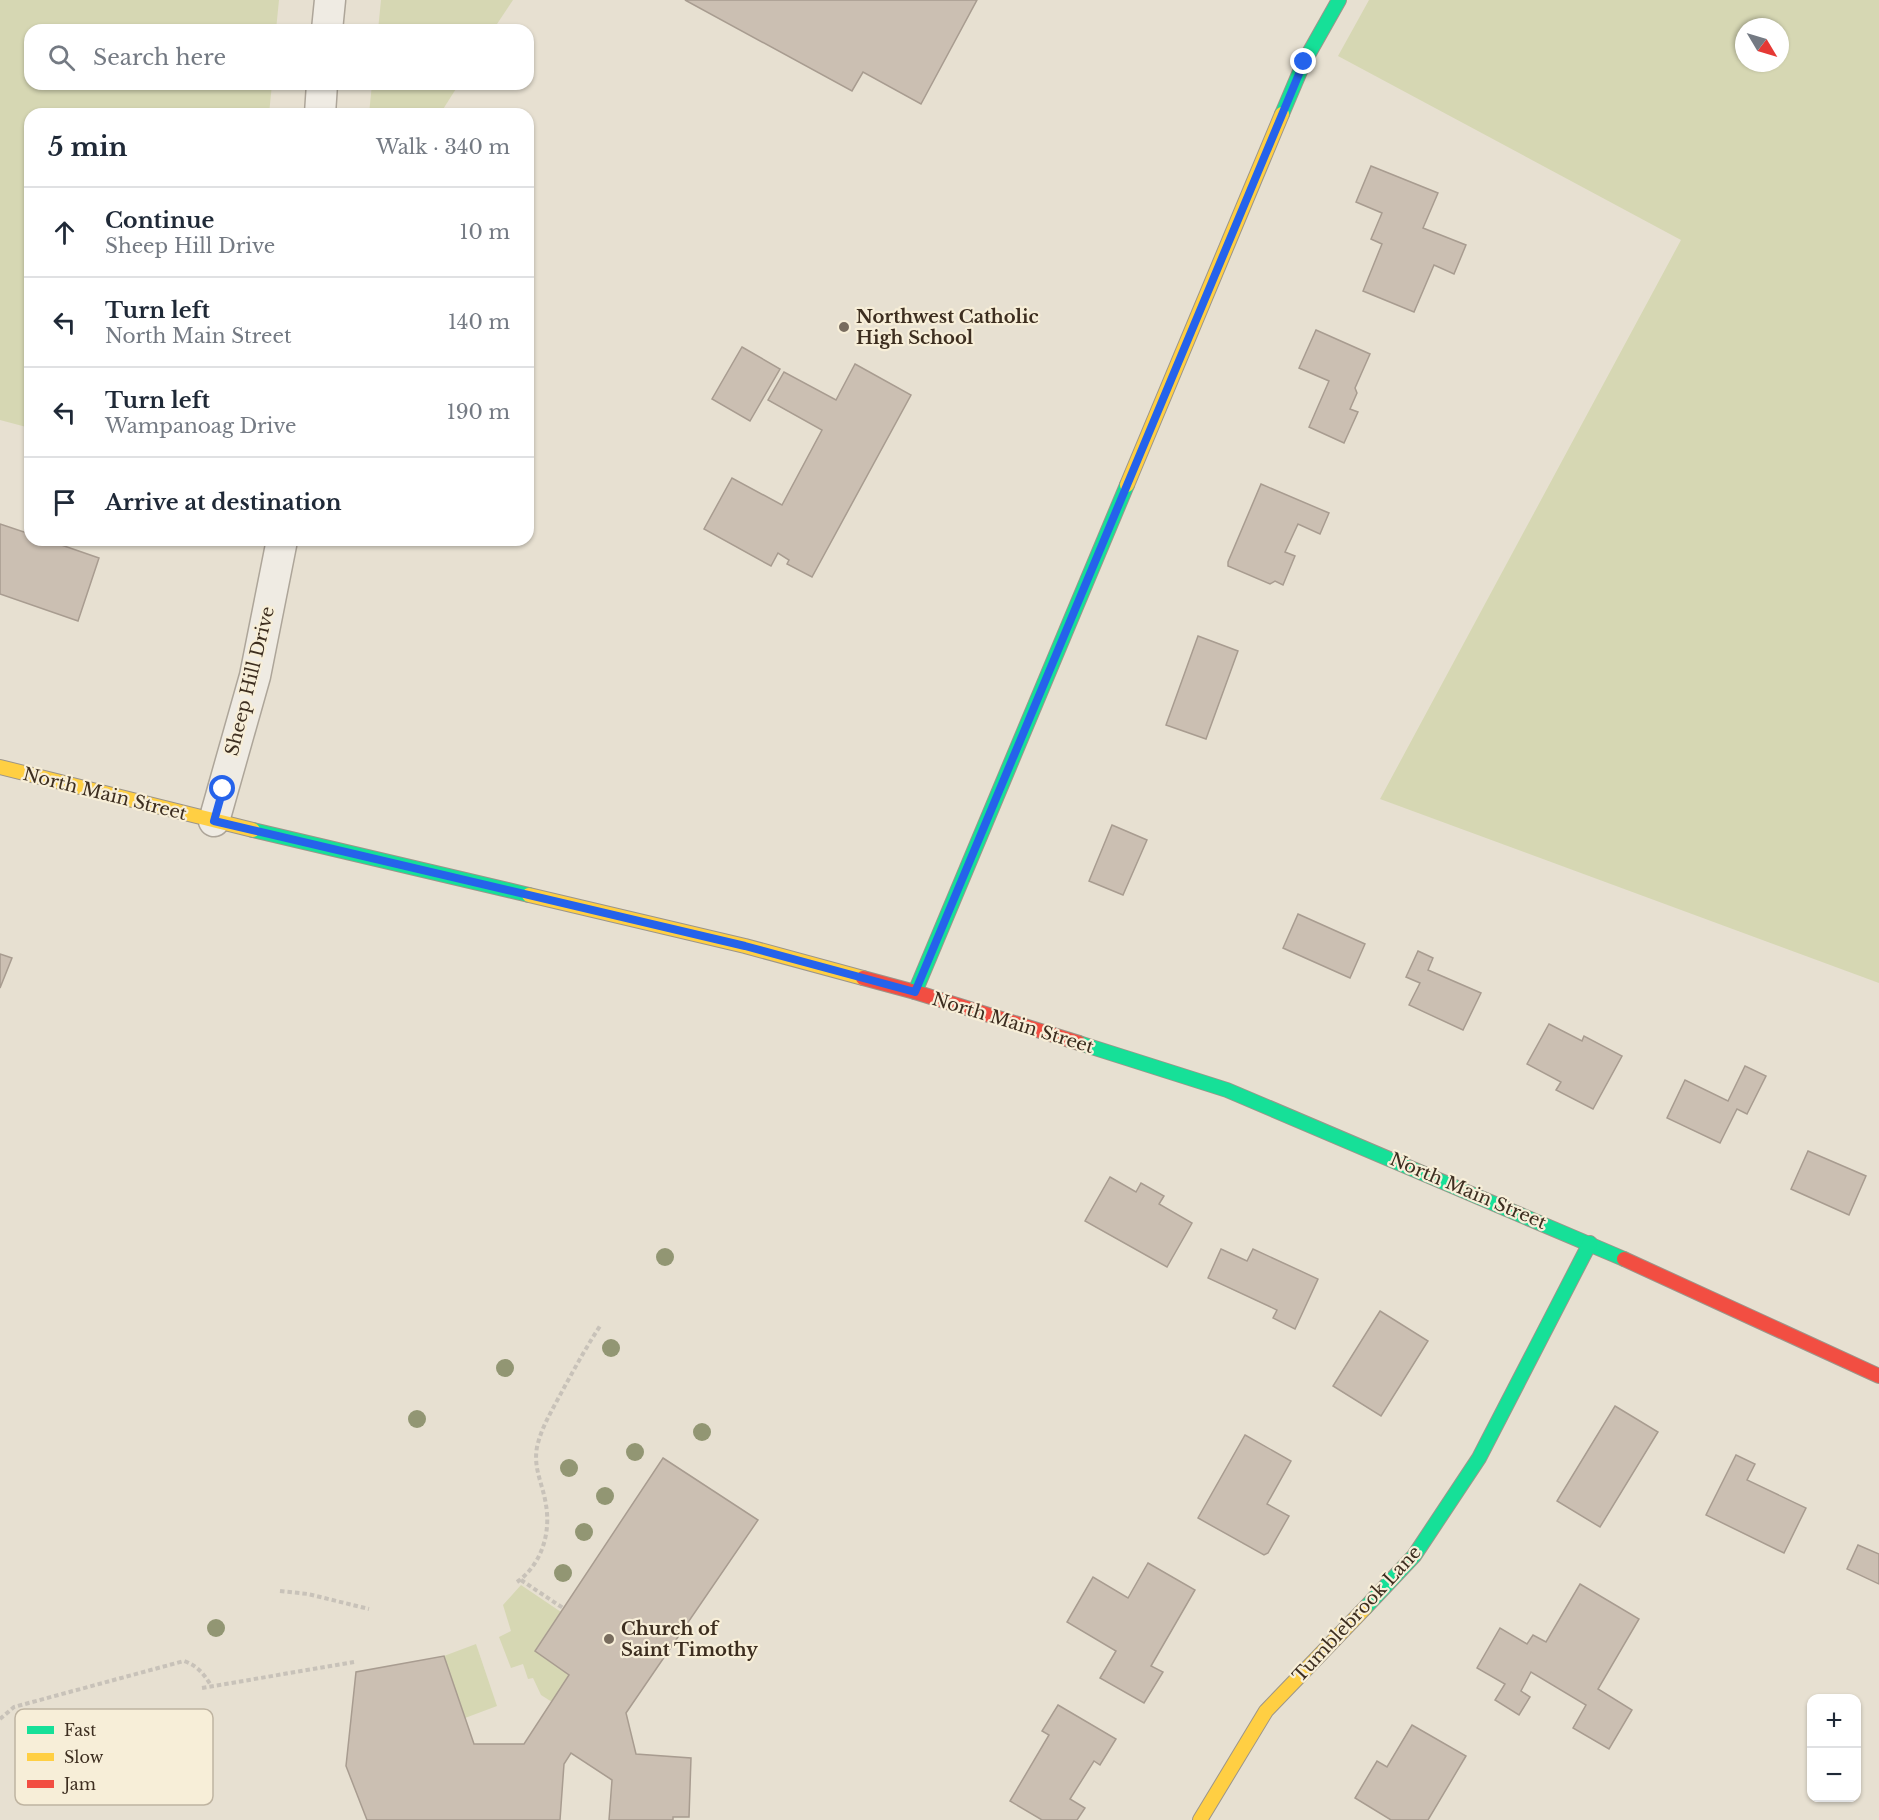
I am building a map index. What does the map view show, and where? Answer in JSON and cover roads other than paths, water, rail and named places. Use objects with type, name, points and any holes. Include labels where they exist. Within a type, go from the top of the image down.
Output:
[{"type":"main road","points":[[915,992],[1304,62],[1339,0]]},
{"type":"main road","name":"North Main Street","points":[[0,767],[214,821],[745,946],[915,992],[1227,1090],[1590,1243],[1879,1376]]},
{"type":"main road","name":"Tumblebrook Lane","points":[[1200,1820],[1266,1711],[1414,1556],[1479,1458],[1590,1243]]},
{"type":"street","points":[[328,24],[330,0]]},
{"type":"street","points":[[320,108],[322,90]]},
{"type":"street","name":"Sheep Hill Drive","points":[[214,821],[255,676],[281,546]]},
{"type":"place","name":"Northwest Catholic High School","points":[[844,327]]},
{"type":"place","name":"Church of Saint Timothy","points":[[609,1639]]}]
